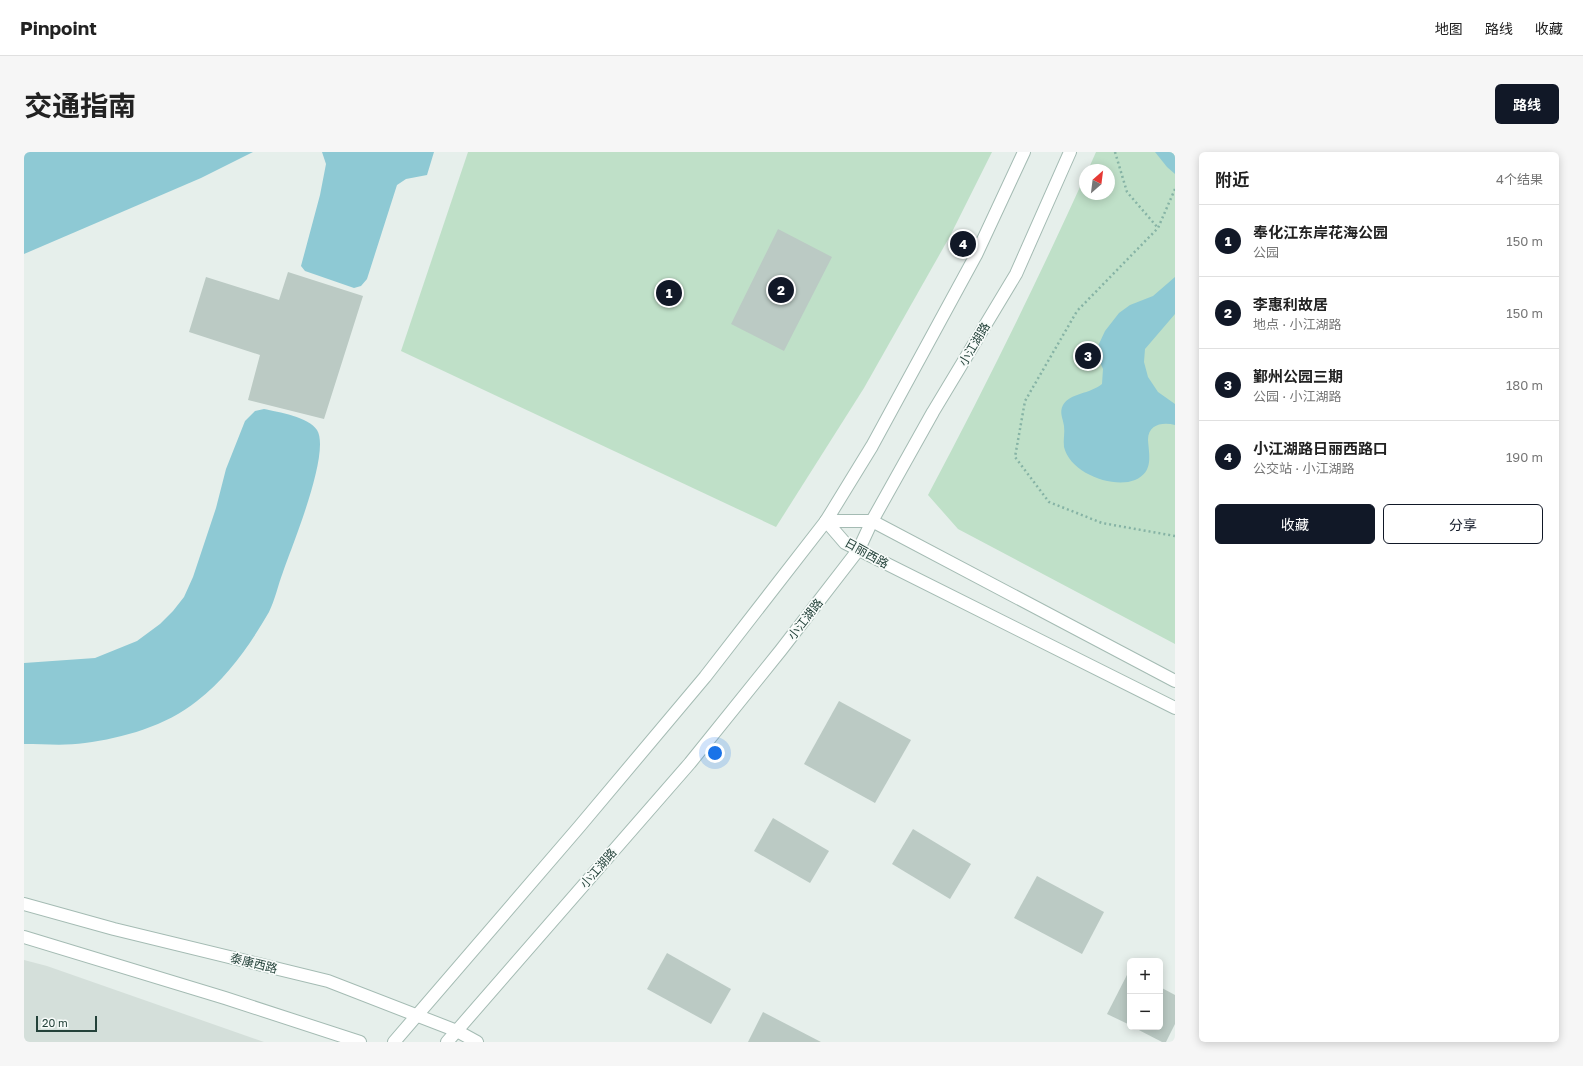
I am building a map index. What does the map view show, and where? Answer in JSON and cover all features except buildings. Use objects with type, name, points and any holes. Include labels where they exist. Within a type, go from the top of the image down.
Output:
[{"type":"main road","points":[[394,1042],[705,677],[826,521],[872,446],[976,255],[1024,152]]},
{"type":"main road","name":"小江湖路","points":[[447,1042],[690,763],[781,650],[859,549],[872,521],[933,412],[1016,274],[1070,152]]},
{"type":"main road","name":"日丽西路","points":[[826,521],[872,521],[1175,681]]},
{"type":"main road","name":"日丽西路","points":[[826,521],[846,544],[859,549],[1175,708]]},
{"type":"main road","name":"泰康西路","points":[[24,904],[114,929],[328,981],[458,1031],[477,1042]]},
{"type":"main road","points":[[24,937],[225,998],[360,1042]]},
{"type":"path","points":[[1115,152],[1127,192],[1158,228]]},
{"type":"path","points":[[1175,189],[1158,228],[1077,311],[1025,401],[1015,457],[1049,502],[1102,523],[1175,536]]},
{"type":"shaded area","points":[[24,960],[47,966],[264,1042],[24,1042]]},
{"type":"green space","points":[[468,152],[992,152],[950,236],[864,388],[776,527],[401,351]]},
{"type":"green space","points":[[1096,152],[1175,152],[1175,644],[958,529],[928,495],[1009,337],[1079,189],[1079,200],[1115,200],[1115,164],[1091,164]]},
{"type":"water","points":[[24,152],[253,152],[201,178],[24,254]]},
{"type":"water","points":[[322,152],[434,152],[427,175],[406,179],[397,185],[367,279],[361,286],[354,288],[305,271],[301,266],[320,195],[326,164]]},
{"type":"water","points":[[1155,152],[1175,152],[1175,174],[1167,167]]},
{"type":"water","points":[[1175,277],[1175,314],[1145,349],[1144,362],[1148,377],[1158,392],[1175,404],[1175,425],[1161,424],[1153,427],[1151,430],[1148,440],[1148,468],[1141,477],[1126,482],[1115,482],[1094,477],[1083,471],[1075,464],[1068,456],[1064,447],[1064,429],[1061,413],[1063,405],[1070,398],[1092,390],[1102,384],[1103,369],[1099,360],[1098,346],[1105,331],[1119,313],[1130,305],[1153,296]]},
{"type":"water","points":[[264,409],[300,418],[313,425],[317,430],[320,441],[319,458],[309,500],[273,603],[246,649],[218,682],[197,701],[185,710],[144,730],[114,738],[77,744],[24,744],[24,663],[95,658],[137,641],[160,624],[173,611],[184,597],[193,577],[216,508],[226,469],[245,421],[255,411]]},
{"type":"place","name":"小江湖路日丽西路口","points":[[963,244]]},
{"type":"place","name":"李惠利故居","points":[[781,290]]},
{"type":"place","name":"奉化江东岸花海公园","points":[[669,293]]},
{"type":"place","name":"鄞州公园三期","points":[[1088,356]]}]
